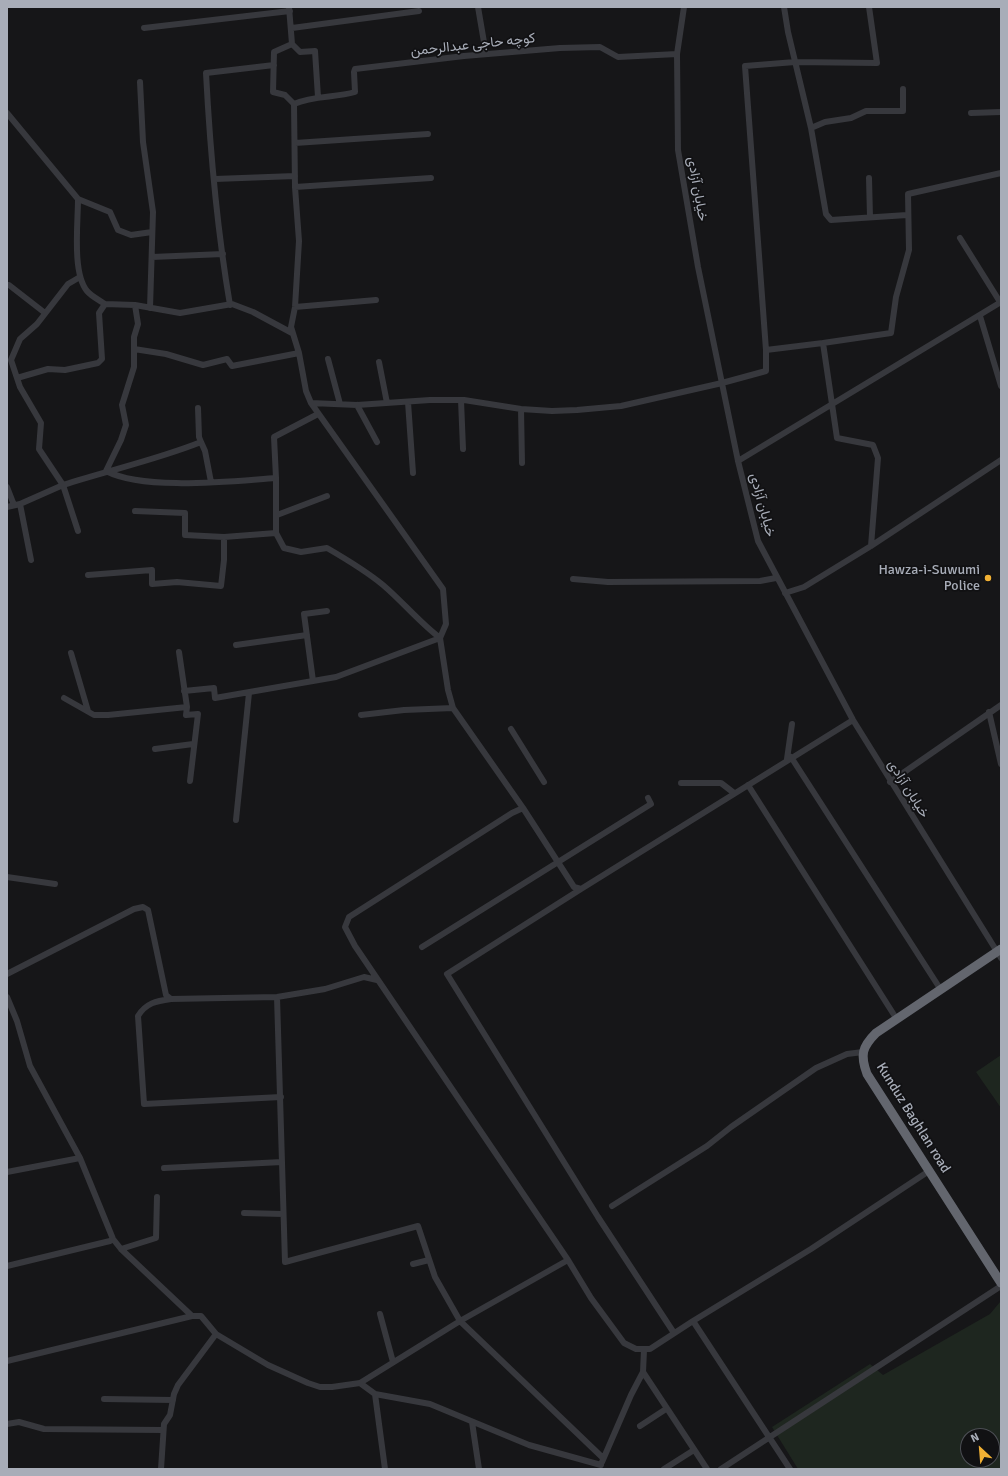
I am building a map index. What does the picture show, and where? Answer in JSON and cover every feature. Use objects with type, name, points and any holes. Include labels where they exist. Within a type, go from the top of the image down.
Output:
[{"type":"highway","name":"Kunduz Baghlan road","points":[[1000,953],[896,1018],[876,1033],[865,1044],[863,1063],[867,1074],[1001,1283]]},
{"type":"street","points":[[478,7],[486,54]]},
{"type":"street","name":"خیابان آزادی","points":[[684,7],[677,54],[678,150],[698,267],[738,461],[758,541],[776,578],[853,720],[890,782],[1000,953]]},
{"type":"street","points":[[784,7],[795,62],[811,128],[826,214],[831,220],[907,215]]},
{"type":"street","points":[[311,403],[357,405],[430,400],[461,400],[521,409],[552,411],[622,406],[722,383],[766,371],[766,350],[745,66],[795,62],[877,63],[869,7]]},
{"type":"street","points":[[144,28],[289,9],[292,28],[292,44],[300,52],[315,51],[318,97]]},
{"type":"street","points":[[292,28],[419,11]]},
{"type":"street","points":[[292,44],[274,52],[273,92],[285,95],[294,104],[295,187],[299,241],[292,333],[299,353],[306,391],[318,414],[443,589],[446,624],[440,638],[448,690],[453,708],[523,808],[574,887],[581,889]]},
{"type":"street","name":"کوچه حاجی عبدالرحمن","points":[[294,104],[303,100],[318,97],[355,92],[355,69],[486,54],[600,47],[618,57],[677,54]]},
{"type":"street","points":[[230,305],[215,179],[206,73],[274,65]]},
{"type":"street","points":[[140,82],[143,142],[153,212],[150,308]]},
{"type":"street","points":[[811,128],[826,122],[851,118],[866,111],[903,111],[903,89]]},
{"type":"street","points":[[971,113],[1001,112]]},
{"type":"street","points":[[7,113],[78,200],[110,212],[118,230],[131,235],[152,232]]},
{"type":"street","points":[[295,143],[428,134]]},
{"type":"street","points":[[766,350],[891,333],[896,297],[909,250],[907,215],[908,194],[1001,173]]},
{"type":"street","points":[[215,179],[295,176]]},
{"type":"street","points":[[295,187],[431,178]]},
{"type":"street","points":[[869,178],[870,217]]},
{"type":"street","points":[[78,200],[80,277],[87,292],[105,304],[135,305],[180,313],[230,305],[253,312],[292,333]]},
{"type":"street","points":[[738,461],[1001,302],[960,238]]},
{"type":"street","points":[[152,257],[223,254]]},
{"type":"street","points":[[78,531],[63,485],[39,449],[41,423],[20,387],[9,355],[68,284],[80,277]]},
{"type":"street","points":[[7,285],[45,313]]},
{"type":"street","points":[[295,307],[376,300]]},
{"type":"street","points":[[17,378],[48,369],[65,370],[98,364],[102,359],[99,313],[105,304]]},
{"type":"street","points":[[106,471],[121,440],[126,425],[122,405],[134,367],[134,337],[138,324],[135,305]]},
{"type":"street","points":[[980,316],[1001,386]]},
{"type":"street","points":[[823,343],[837,438],[873,445],[878,458],[872,546]]},
{"type":"street","points":[[134,349],[166,354],[203,365],[227,359],[232,366],[299,353]]},
{"type":"street","points":[[328,359],[340,404]]},
{"type":"street","points":[[379,362],[387,403]]},
{"type":"street","points":[[461,400],[463,449]]},
{"type":"street","points":[[408,402],[414,473]]},
{"type":"street","points":[[357,405],[377,442]]},
{"type":"street","points":[[198,408],[199,437],[205,451],[211,482]]},
{"type":"street","points":[[521,409],[522,464]]},
{"type":"street","points":[[318,414],[274,437],[277,515],[276,533],[284,548],[301,552],[327,548],[346,559],[384,586],[414,617],[440,638]]},
{"type":"street","points":[[7,507],[17,505],[63,485],[106,471],[169,455],[201,442]]},
{"type":"street","points":[[785,593],[804,587],[872,546],[1001,460]]},
{"type":"street","points":[[106,471],[116,476],[154,482],[211,482],[276,478]]},
{"type":"street","points":[[7,487],[17,505],[31,560]]},
{"type":"street","points":[[277,515],[327,496]]},
{"type":"street","points":[[135,511],[185,513],[185,535],[224,537],[276,533]]},
{"type":"street","points":[[88,575],[152,570],[152,584],[177,582],[221,586],[224,560],[224,537]]},
{"type":"street","points":[[573,579],[608,582],[760,581],[776,578]]},
{"type":"street","points":[[313,681],[304,614],[327,611]]},
{"type":"street","points":[[236,645],[307,635]]},
{"type":"street","points":[[184,691],[214,688],[215,698],[336,677],[440,638]]},
{"type":"street","points":[[179,652],[187,707],[186,715],[198,714],[193,744],[190,781]]},
{"type":"street","points":[[71,653],[88,711]]},
{"type":"street","points":[[236,820],[249,693]]},
{"type":"street","points":[[64,698],[94,715],[187,707]]},
{"type":"street","points":[[890,782],[1001,704]]},
{"type":"street","points":[[361,715],[404,710],[453,708]]},
{"type":"street","points":[[989,712],[1001,764]]},
{"type":"street","points":[[674,1333],[598,1218],[447,974],[789,758],[853,720]]},
{"type":"street","points":[[792,724],[789,758],[941,990]]},
{"type":"street","points":[[512,730],[544,782]]},
{"type":"street","points":[[155,749],[193,744]]},
{"type":"street","points":[[681,783],[721,783],[725,784],[734,794]]},
{"type":"street","points":[[748,785],[896,1018]]},
{"type":"street","points":[[422,947],[651,804],[648,798]]},
{"type":"street","points":[[523,808],[512,813],[349,917],[345,927],[367,964],[568,1260],[591,1298],[624,1343],[636,1349],[650,1349],[692,1321],[811,1249],[929,1171]]},
{"type":"street","points":[[7,877],[55,884]]},
{"type":"street","points":[[7,974],[134,909],[144,908],[148,910],[166,995],[171,999]]},
{"type":"street","points":[[364,976],[367,964]]},
{"type":"street","points":[[281,1097],[144,1104],[138,1016],[144,1006],[156,1001],[171,999],[277,997],[325,989],[364,976],[378,980]]},
{"type":"street","points":[[7,997],[30,1066],[80,1158],[113,1239],[121,1249],[192,1316]]},
{"type":"street","points":[[277,997],[285,1262],[418,1226],[435,1277],[460,1321],[604,1458]]},
{"type":"street","points":[[612,1206],[707,1146],[731,1127],[816,1068],[847,1054],[863,1052]]},
{"type":"street","points":[[7,1172],[80,1158]]},
{"type":"street","points":[[164,1168],[282,1162]]},
{"type":"street","points":[[121,1249],[156,1238],[157,1197]]},
{"type":"street","points":[[244,1213],[283,1214]]},
{"type":"street","points":[[7,1266],[113,1239]]},
{"type":"street","points":[[413,1264],[429,1260]]},
{"type":"street","points":[[7,1361],[192,1316],[201,1316],[216,1334],[268,1365],[308,1383],[320,1387],[332,1387],[360,1383],[460,1321],[568,1260]]},
{"type":"street","points":[[721,1469],[1001,1286]]},
{"type":"street","points":[[380,1314],[393,1362]]},
{"type":"street","points":[[692,1321],[790,1469]]},
{"type":"street","points":[[161,1469],[163,1430],[170,1415],[178,1385],[216,1334]]},
{"type":"street","points":[[360,1383],[375,1394],[430,1404],[529,1445],[600,1467],[631,1395],[643,1372],[644,1350]]},
{"type":"street","points":[[643,1372],[706,1469]]},
{"type":"street","points":[[375,1394],[385,1469]]},
{"type":"street","points":[[104,1400],[173,1400]]},
{"type":"street","points":[[640,1426],[666,1409]]},
{"type":"street","points":[[7,1424],[19,1422],[44,1429],[163,1430]]},
{"type":"street","points":[[472,1422],[479,1469]]},
{"type":"street","points":[[664,1469],[694,1450]]},
{"type":"shaded area","points":[[1001,1055],[1001,1108],[976,1072]]},
{"type":"shaded area","points":[[1000,1302],[1001,1469],[798,1469],[772,1427],[870,1364],[883,1375],[990,1314]]},
{"type":"place","name":"Hawza-i-Suwumi Police","points":[[988,578]]}]
